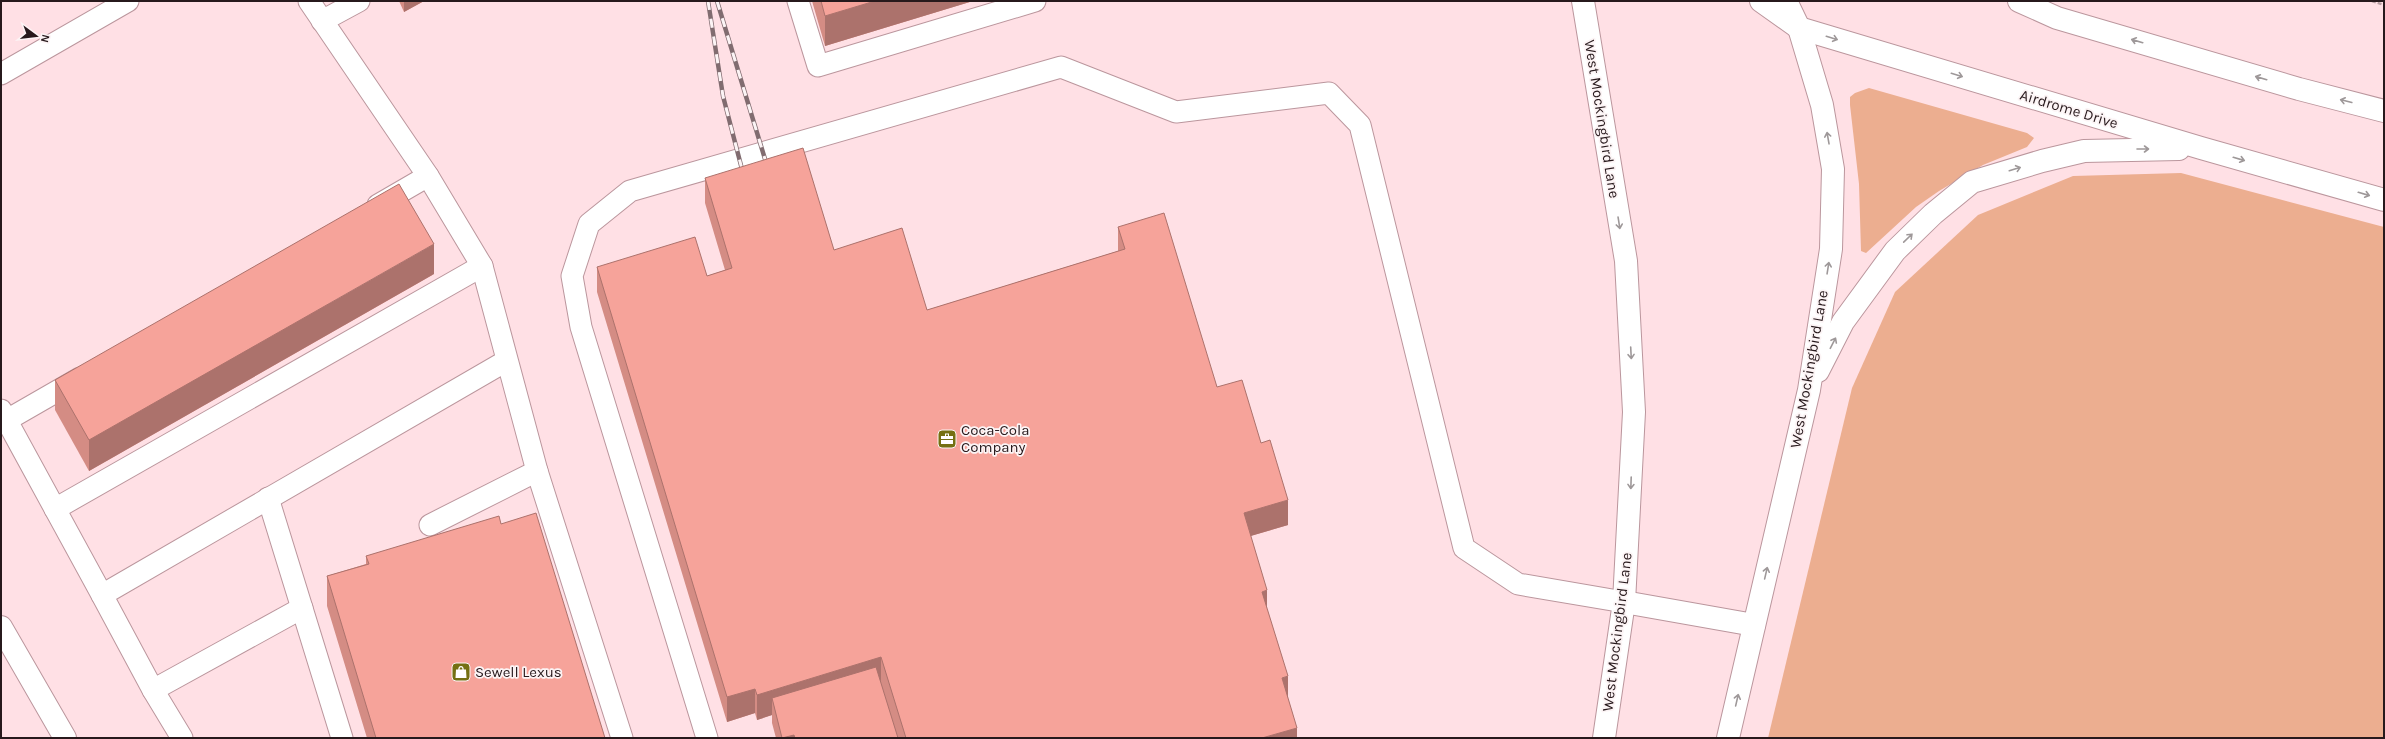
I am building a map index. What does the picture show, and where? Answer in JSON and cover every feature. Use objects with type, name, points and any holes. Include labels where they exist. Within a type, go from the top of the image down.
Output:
[{"type":"main road","name":"West Mockingbird Lane","points":[[1583,1],[1626,261],[1634,412],[1624,602],[1604,738]]},
{"type":"main road","name":"Airdrome Drive","points":[[1761,1],[1799,28],[2201,148],[2384,200]]},
{"type":"main road","name":"West Mockingbird Lane","points":[[1728,738],[1809,390],[1831,249],[1833,169],[1822,105],[1799,28],[1786,1]]},
{"type":"main road","points":[[2019,1],[2057,18],[2299,89],[2384,111]]},
{"type":"main road","points":[[1809,390],[1843,322],[1895,251],[1933,214],[1972,182],[2042,161],[2084,151],[2201,148]]},
{"type":"main road","points":[[1624,602],[1754,625]]},
{"type":"main road","points":[[1,627],[65,738]]},
{"type":"lane","points":[[1,74],[128,1]]},
{"type":"lane","points":[[308,1],[428,176],[482,266],[506,361],[537,471],[622,738]]},
{"type":"lane","points":[[322,20],[359,1]]},
{"type":"lane","points":[[798,1],[818,66],[1035,1]]},
{"type":"lane","points":[[707,738],[581,327],[572,276],[589,224],[630,191],[1061,67],[1176,112],[1329,93],[1360,125],[1464,548],[1518,584],[1624,602]]},
{"type":"lane","points":[[359,216],[428,176]]},
{"type":"lane","points":[[55,509],[482,266]]},
{"type":"lane","points":[[102,595],[506,361]]},
{"type":"lane","points":[[96,368],[4,415],[153,690],[182,738]]},
{"type":"lane","points":[[430,525],[537,471]]},
{"type":"lane","points":[[268,498],[342,738]]},
{"type":"lane","points":[[153,690],[302,608]]},
{"type":"path","points":[[2372,1],[2384,4]]},
{"type":"shaded area","points":[[1869,88],[2027,133],[2034,138],[2027,147],[1983,165],[1939,191],[1916,207],[1866,253],[1861,251],[1859,184],[1850,97],[1855,93]]},
{"type":"shaded area","points":[[2181,173],[2384,227],[2384,738],[1768,738],[1852,388],[1895,292],[1978,215],[2073,176]]},
{"type":"building","points":[[821,1],[875,1],[825,16]]},
{"type":"building","name":"Coca-Cola Company","points":[[803,148],[834,250],[902,228],[927,310],[1125,249],[1118,227],[1164,213],[1217,387],[1242,380],[1261,443],[1270,440],[1288,500],[1244,513],[1267,590],[1262,592],[1288,676],[1282,678],[1297,728],[1262,738],[906,738],[881,657],[757,695],[755,689],[727,697],[597,267],[695,237],[707,276],[732,268],[705,178]]},
{"type":"building","points":[[399,184],[434,244],[89,440],[55,380]]},
{"type":"building","name":"Sewell Lexus","points":[[536,513],[605,738],[376,738],[327,576],[369,564],[366,556],[499,516],[501,524]]},
{"type":"building","points":[[876,667],[898,738],[795,738],[794,735],[782,738],[772,698]]},
{"type":"railway","points":[[708,1],[723,96],[744,177]]},
{"type":"railway","points":[[717,1],[768,169]]},
{"type":"place","name":"Coca-Cola Company","points":[[947,439]]},
{"type":"place","name":"Sewell Lexus","points":[[461,672]]}]
